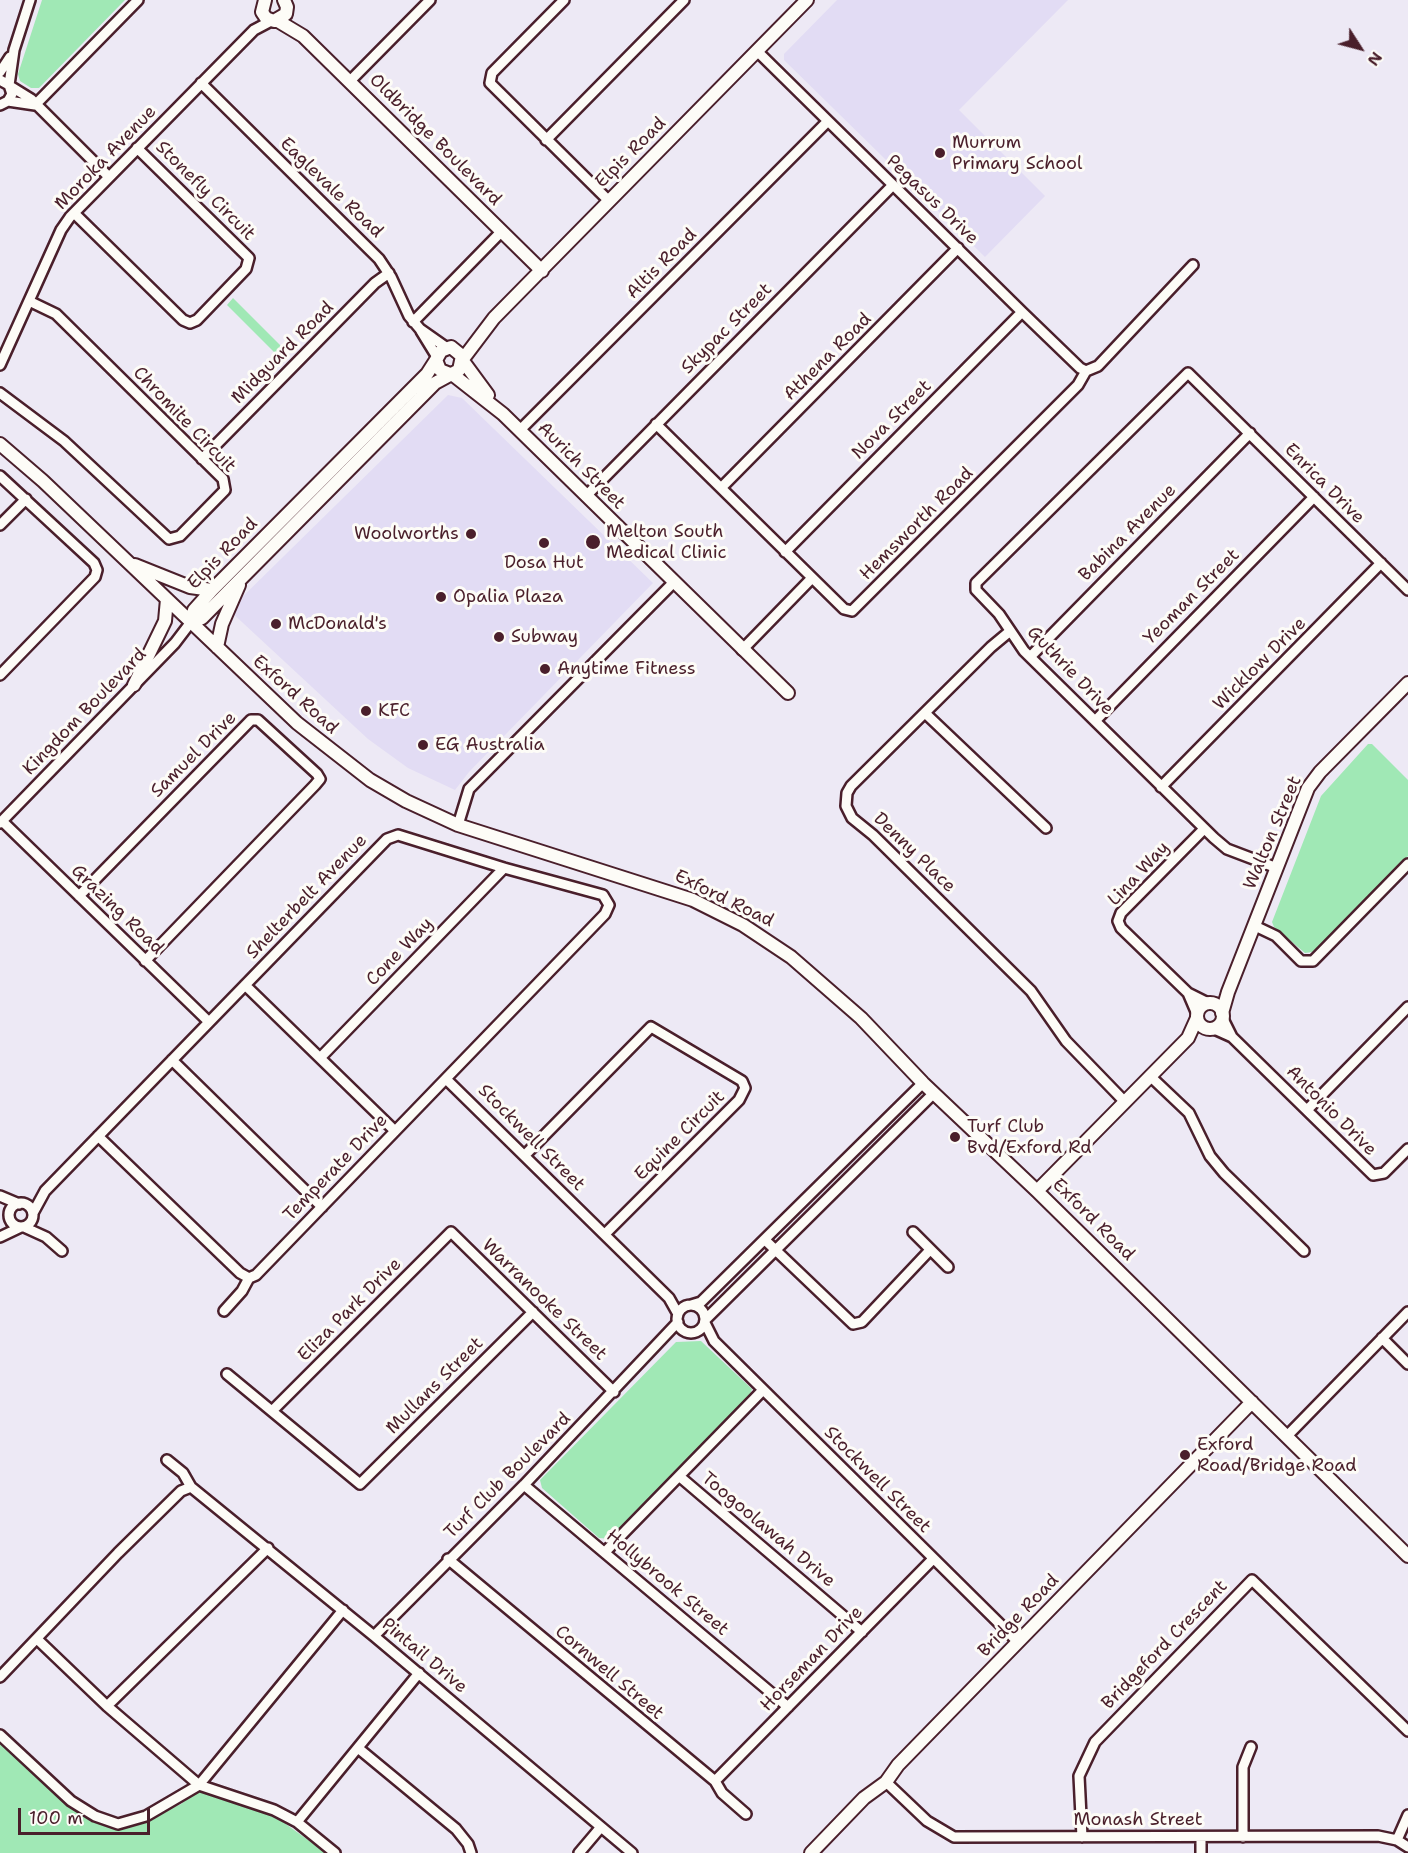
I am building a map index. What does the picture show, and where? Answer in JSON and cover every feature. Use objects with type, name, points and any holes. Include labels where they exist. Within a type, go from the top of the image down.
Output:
[{"type":"street","points":[[3,105],[12,94],[6,84],[30,0]]},
{"type":"street","points":[[3,105],[35,105],[138,0]]},
{"type":"street","points":[[350,81],[430,0]]},
{"type":"street","points":[[564,0],[492,73],[489,80],[493,87],[609,201]]},
{"type":"street","points":[[546,140],[684,0]]},
{"type":"street","name":"Elpis Road","points":[[463,360],[481,331],[807,0]]},
{"type":"street","points":[[266,10],[284,17],[287,3]]},
{"type":"street","name":"Oldbridge Boulevard","points":[[287,3],[303,36]]},
{"type":"street","name":"Oldbridge Boulevard","points":[[266,10],[303,36],[542,271]]},
{"type":"street","name":"Moroka Avenue","points":[[0,365],[61,230],[74,213],[254,30],[266,10]]},
{"type":"street","points":[[0,72],[14,50]]},
{"type":"street","name":"Pegasus Drive","points":[[757,51],[1022,312],[1086,371]]},
{"type":"street","name":"Eaglevale Road","points":[[201,83],[374,253],[389,273],[403,307],[417,325],[436,358]]},
{"type":"street","points":[[6,84],[24,93],[109,177]]},
{"type":"street","name":"Altis Road","points":[[520,430],[828,121]]},
{"type":"street","name":"Stonefly Circuit","points":[[74,213],[186,322],[197,320],[230,286],[249,266],[249,258],[137,148]]},
{"type":"street","name":"Skypac Street","points":[[586,496],[893,185]]},
{"type":"street","points":[[417,325],[502,231]]},
{"type":"street","name":"Athena Road","points":[[721,488],[958,248]]},
{"type":"street","name":"Hemsworth Road","points":[[656,424],[844,609],[852,611],[1078,385],[1086,371],[1098,366],[1193,265]]},
{"type":"street","name":"Midguard Road","points":[[202,459],[375,283],[389,273]]},
{"type":"street","name":"Chromite Circuit","points":[[2,395],[64,441],[169,539],[180,536],[225,490],[223,479],[56,315],[29,301]]},
{"type":"street","name":"Nova Street","points":[[785,552],[1022,312]]},
{"type":"street","name":"Eaglevale Road","points":[[417,325],[449,347]]},
{"type":"street","name":"Elpis Road","points":[[449,347],[481,331]]},
{"type":"street","points":[[449,347],[460,353],[463,360],[459,369],[451,374],[440,370],[436,358],[449,347]]},
{"type":"street","name":"Elpis Road","points":[[191,622],[194,610],[212,590],[427,374],[436,358]]},
{"type":"street","name":"Aurich Street","points":[[463,360],[503,414]]},
{"type":"street","name":"Guthrie Drive","points":[[1217,401],[1188,373],[978,579],[976,590],[999,614],[1009,632],[1030,657],[1204,829],[1227,849],[1277,868]]},
{"type":"street","name":"Elpis Road","points":[[191,622],[202,618],[435,382],[451,374]]},
{"type":"street","name":"Aurich Street","points":[[451,374],[520,430],[788,693]]},
{"type":"street","name":"Enrica Drive","points":[[1217,401],[1408,590]]},
{"type":"street","name":"Babina Avenue","points":[[1030,657],[1250,434]]},
{"type":"street","name":"Exford Road","points":[[0,444],[24,463],[328,749],[406,801],[458,825],[693,900],[743,925],[791,957],[826,987],[934,1094],[1038,1191],[1408,1556]]},
{"type":"street","points":[[0,476],[94,563],[97,574],[0,675]]},
{"type":"street","name":"Yeoman Street","points":[[1095,721],[1314,497]]},
{"type":"street","points":[[0,525],[26,499]]},
{"type":"street","points":[[128,562],[190,587],[212,590]]},
{"type":"street","name":"Wicklow Drive","points":[[1161,787],[1382,563]]},
{"type":"street","points":[[217,647],[227,612],[243,576]]},
{"type":"street","points":[[742,650],[813,578]]},
{"type":"street","points":[[458,825],[469,789],[674,582]]},
{"type":"street","points":[[134,685],[165,621],[167,599]]},
{"type":"street","name":"Kingdom Boulevard","points":[[1,822],[175,643],[191,622]]},
{"type":"street","name":"Denny Place","points":[[1009,632],[991,647],[851,786],[845,800],[848,812],[1032,991],[1066,1041],[1125,1102]]},
{"type":"street","name":"Walton Street","points":[[1222,1015],[1228,992],[1313,780],[1408,683]]},
{"type":"street","points":[[925,713],[1046,828]]},
{"type":"street","name":"Samuel Drive","points":[[79,897],[248,723],[258,720],[320,779],[145,961]]},
{"type":"street","name":"Grazing Road","points":[[1,822],[208,1022]]},
{"type":"street","name":"Lina Way","points":[[1204,829],[1121,913],[1118,921],[1121,928],[1188,993],[1210,1003]]},
{"type":"street","name":"Shelterbelt Avenue","points":[[33,1215],[45,1191],[387,839],[398,834],[504,868],[603,895],[609,905],[605,914],[446,1079]]},
{"type":"street","points":[[1255,926],[1276,936],[1301,961],[1313,961],[1408,864]]},
{"type":"street","name":"Cone Way","points":[[320,1058],[504,868]]},
{"type":"street","points":[[245,985],[395,1131]]},
{"type":"street","points":[[1188,1038],[1201,1007],[1228,992]]},
{"type":"street","name":"Lina Way","points":[[1188,993],[1197,1016]]},
{"type":"street","points":[[1038,1191],[1188,1038],[1219,1024],[1222,1015],[1219,1006],[1210,1003]]},
{"type":"street","points":[[1306,1110],[1408,1007]]},
{"type":"street","name":"Antonio Drive","points":[[1222,1015],[1232,1037],[1373,1175],[1384,1173],[1408,1149]]},
{"type":"street","points":[[1197,1016],[1201,1025],[1210,1028]]},
{"type":"street","name":"Equine Circuit","points":[[525,1155],[651,1027],[742,1082],[745,1088],[739,1100],[605,1234]]},
{"type":"street","name":"Antonio Drive","points":[[1210,1028],[1232,1037]]},
{"type":"street","points":[[171,1060],[322,1207]]},
{"type":"street","points":[[1150,1076],[1190,1113],[1210,1156],[1224,1173],[1304,1251]]},
{"type":"street","name":"Temperate Drive","points":[[224,1311],[242,1291],[249,1278],[256,1275],[446,1079]]},
{"type":"street","name":"Stockwell Street","points":[[446,1079],[669,1298],[678,1318],[689,1332],[714,1341]]},
{"type":"street","points":[[689,1305],[701,1302],[923,1083]]},
{"type":"street","points":[[689,1332],[705,1322],[934,1094]]},
{"type":"street","points":[[98,1136],[240,1273],[249,1278]]},
{"type":"street","name":"Shelterbelt Avenue","points":[[21,1204],[45,1191]]},
{"type":"street","points":[[0,1197],[29,1207],[46,1237]]},
{"type":"street","points":[[0,1197],[15,1226],[46,1237],[62,1251]]},
{"type":"street","points":[[0,1237],[13,1207],[21,1204]]},
{"type":"street","points":[[0,1237],[23,1227],[33,1215]]},
{"type":"street","name":"Warranooke Street","points":[[451,1232],[614,1392]]},
{"type":"street","name":"Eliza Park Drive","points":[[272,1411],[451,1232]]},
{"type":"street","points":[[913,1232],[948,1267]]},
{"type":"street","points":[[765,1239],[853,1324],[862,1322],[930,1250]]},
{"type":"street","name":"Stockwell Street","points":[[669,1298],[703,1311],[705,1322],[714,1341],[1018,1642]]},
{"type":"street","name":"Turf Club Boulevard","points":[[374,1636],[614,1392],[664,1338],[689,1305]]},
{"type":"street","name":"Mullans Street","points":[[272,1411],[360,1484],[533,1312]]},
{"type":"street","points":[[1287,1436],[1408,1312]]},
{"type":"street","name":"Turf Club Boulevard","points":[[664,1338],[689,1332]]},
{"type":"street","points":[[1382,1338],[1408,1364]]},
{"type":"street","points":[[227,1374],[272,1411]]},
{"type":"street","points":[[605,1552],[763,1390]]},
{"type":"street","name":"Bridge Road","points":[[811,1853],[864,1798],[886,1782],[898,1765],[1252,1402]]},
{"type":"street","name":"Pintail Drive","points":[[167,1460],[183,1473],[191,1487],[419,1673],[632,1853]]},
{"type":"street","name":"Toogoolawah Drive","points":[[679,1476],[862,1632]]},
{"type":"street","name":"Hollybrook Street","points":[[524,1485],[788,1707]]},
{"type":"street","points":[[0,1677],[118,1553],[181,1491],[191,1487]]},
{"type":"street","points":[[107,1706],[268,1548]]},
{"type":"street","name":"Cornwell Street","points":[[448,1559],[715,1781],[722,1793],[746,1814]]},
{"type":"street","name":"Horseman Drive","points":[[715,1781],[933,1559]]},
{"type":"street","name":"Bridgeford Crescent","points":[[1082,1837],[1079,1776],[1095,1742],[1252,1580],[1408,1731]]},
{"type":"street","points":[[0,1735],[71,1801],[95,1816],[118,1824],[146,1816],[199,1785],[343,1610]]},
{"type":"street","points":[[37,1639],[107,1706],[199,1785],[245,1798],[297,1822],[334,1853]]},
{"type":"street","points":[[297,1822],[419,1673]]},
{"type":"street","points":[[1242,1837],[1243,1767],[1251,1747]]},
{"type":"street","points":[[358,1748],[456,1829],[468,1844],[471,1853]]},
{"type":"street","name":"Monash Street","points":[[886,1782],[927,1821],[954,1837],[1378,1836],[1397,1840],[1408,1847]]},
{"type":"street","points":[[1397,1840],[1408,1815]]},
{"type":"street","points":[[579,1853],[601,1827]]},
{"type":"street","points":[[1201,1837],[1201,1853]]},
{"type":"shaded area","name":"Murrum Primary School","points":[[837,0],[1068,0],[959,110],[1045,196],[985,257],[784,60],[784,54]]},
{"type":"shaded area","name":"Opalia Plaza","points":[[448,395],[462,398],[653,583],[469,772],[455,790],[408,768],[368,739],[229,610]]},
{"type":"green space","points":[[42,0],[125,0],[39,88],[31,88],[20,81],[18,74]]},
{"type":"green space","points":[[233,298],[290,355],[283,361],[227,305]]},
{"type":"green space","points":[[1368,744],[1372,744],[1408,780],[1408,856],[1320,946],[1312,952],[1305,953],[1274,927],[1272,922],[1321,796]]},
{"type":"green space","points":[[701,1341],[752,1389],[749,1398],[611,1539],[599,1538],[542,1488],[540,1480],[676,1342]]},
{"type":"green space","points":[[0,1742],[67,1804],[92,1821],[118,1829],[145,1821],[181,1804],[199,1790],[244,1802],[272,1814],[326,1853],[0,1853]]},
{"type":"place","name":"Murrum Primary School","points":[[940,153]]},
{"type":"place","name":"Woolworths","points":[[471,534]]},
{"type":"place","name":"Melton South Medical Clinic","points":[[593,542]]},
{"type":"place","name":"Dosa Hut","points":[[544,543]]},
{"type":"place","name":"Opalia Plaza","points":[[441,597]]},
{"type":"place","name":"McDonald's","points":[[276,624]]},
{"type":"place","name":"Subway","points":[[499,637]]},
{"type":"place","name":"Anytime Fitness","points":[[545,669]]},
{"type":"place","name":"KFC","points":[[366,711]]},
{"type":"place","name":"EG Australia","points":[[423,745]]},
{"type":"place","name":"Turf Club Bvd/Exford Rd","points":[[955,1137]]},
{"type":"place","name":"Exford Road/Bridge Road","points":[[1185,1455]]}]
